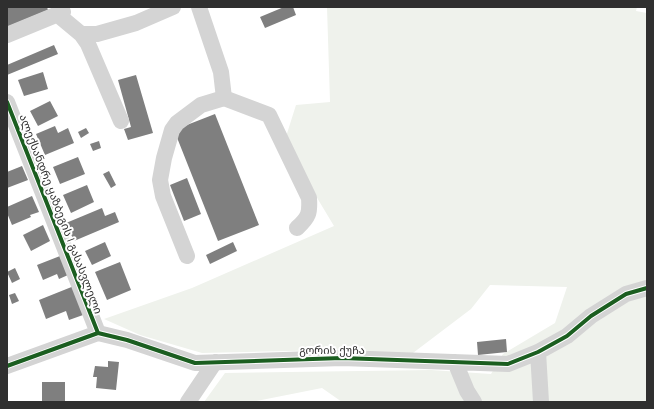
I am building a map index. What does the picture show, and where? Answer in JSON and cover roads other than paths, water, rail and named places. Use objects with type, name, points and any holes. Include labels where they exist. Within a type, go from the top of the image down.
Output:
[{"type":"street","points":[[80,34],[97,34],[136,23],[173,7]]},
{"type":"street","points":[[199,7],[221,72],[224,98]]},
{"type":"street","points":[[7,35],[59,10],[88,44],[121,121]]},
{"type":"street","points":[[187,256],[163,196],[160,180],[168,141],[172,130],[201,105],[224,98],[269,115],[308,198],[310,211],[305,221],[297,228]]},
{"type":"street","name":"ალექსანდრე ყაზბეგის I გასასვლელი","points":[[7,102],[98,333]]},
{"type":"street","name":"გორის ქუჩა","points":[[98,333],[127,340],[195,363],[342,358],[508,364],[538,352],[567,336],[591,316],[626,294],[647,288]]},
{"type":"street","points":[[7,366],[98,333]]},
{"type":"street","points":[[538,352],[540,402]]},
{"type":"street","points":[[188,402],[215,362]]},
{"type":"street","points":[[455,362],[467,391],[474,402]]}]
